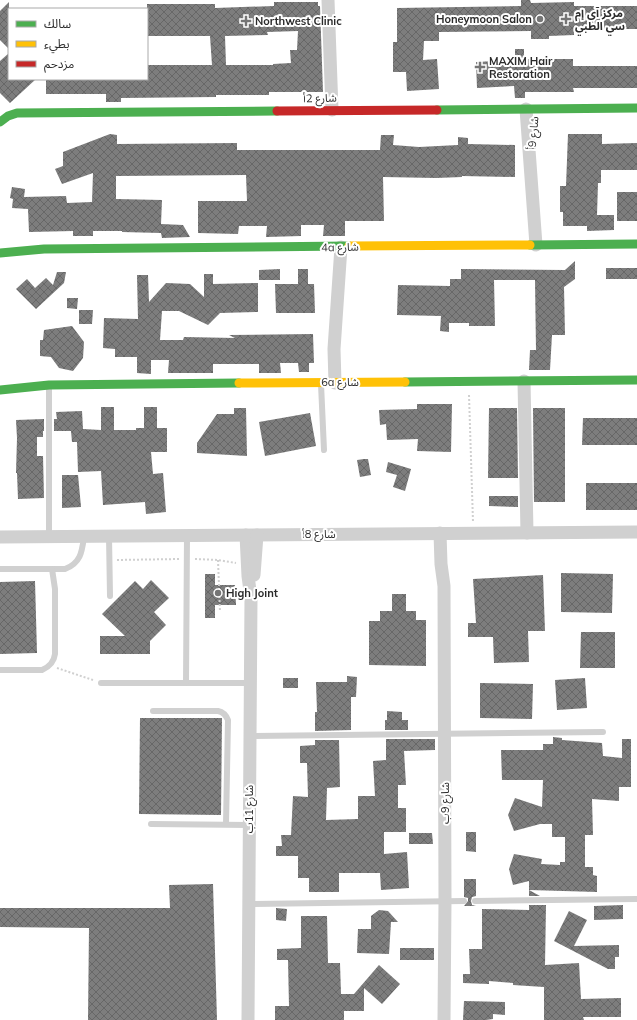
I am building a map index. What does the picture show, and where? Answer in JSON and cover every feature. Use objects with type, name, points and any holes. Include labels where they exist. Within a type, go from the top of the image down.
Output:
[{"type":"street","points":[[328,0],[332,110]]},
{"type":"street","name":"شارع 9أ","points":[[531,108],[531,245]]},
{"type":"street","name":"شارع 2أ","points":[[2,120],[17,113],[637,108]]},
{"type":"street","name":"4a شارع","points":[[0,244],[44,249]]},
{"type":"street","name":"4a شارع","points":[[0,253],[44,249],[637,244]]},
{"type":"street","points":[[336,247],[340,277],[334,349],[339,382]]},
{"type":"street","name":"6a شارع","points":[[0,390],[46,385],[637,380]]},
{"type":"street","points":[[524,381],[527,533]]},
{"type":"street","name":"6a شارع","points":[[0,382],[26,382],[46,385]]},
{"type":"street","name":"شارع 8أ","points":[[0,537],[637,532]]},
{"type":"street","name":"شارع 9ب","points":[[444,1020],[444,586],[448,565],[445,533]]},
{"type":"street","name":"شارع 11ب","points":[[251,598],[247,565],[252,535]]},
{"type":"street","name":"شارع 11ب","points":[[248,1020],[251,598],[255,566],[252,535]]},
{"type":"lane","points":[[321,383],[324,450]]},
{"type":"lane","points":[[46,385],[49,537]]},
{"type":"lane","points":[[0,569],[65,569],[74,565],[82,553],[84,536]]},
{"type":"lane","points":[[109,536],[110,596]]},
{"type":"lane","points":[[186,683],[187,536]]},
{"type":"lane","points":[[0,670],[42,670],[50,665],[54,658],[55,589],[52,569]]},
{"type":"lane","points":[[101,683],[250,683]]},
{"type":"lane","points":[[153,711],[218,711],[227,717],[226,824]]},
{"type":"lane","points":[[250,736],[603,732]]},
{"type":"lane","points":[[151,824],[249,825]]},
{"type":"lane","points":[[475,901],[637,899]]},
{"type":"lane","points":[[249,904],[464,901]]},
{"type":"path","points":[[468,382],[474,533]]},
{"type":"path","points":[[110,560],[218,560],[247,565]]},
{"type":"path","points":[[218,560],[220,612]]},
{"type":"path","points":[[50,665],[101,683]]},
{"type":"building","points":[[521,0],[530,0],[531,3],[574,2],[574,6],[637,6],[637,29],[574,29],[574,35],[549,36],[549,39],[531,39],[531,31],[439,32],[439,41],[424,41],[423,60],[437,59],[439,89],[407,91],[406,72],[393,72],[393,42],[397,42],[397,8],[521,6]]},
{"type":"building","points":[[9,2],[8,48],[0,40],[0,11]]},
{"type":"building","points":[[274,2],[318,2],[318,6],[320,6],[323,92],[269,92],[269,95],[216,95],[216,97],[121,98],[121,102],[106,102],[106,94],[46,94],[46,80],[148,80],[148,65],[212,65],[210,36],[148,36],[147,4],[215,4],[215,8],[274,6]],"holes":[[[298,31],[297,50],[290,50],[291,63],[273,65],[226,65],[225,36],[268,35],[267,32]]]},
{"type":"building","points":[[515,49],[524,49],[524,59],[573,59],[573,66],[637,66],[637,88],[573,88],[574,92],[525,92],[525,98],[515,98],[514,86],[477,88],[476,62],[515,60]]},
{"type":"building","points":[[8,54],[8,80],[35,80],[10,103],[0,93],[0,61]]},
{"type":"building","points":[[110,134],[117,135],[117,144],[237,143],[237,150],[380,150],[381,135],[394,135],[393,145],[419,147],[458,145],[458,137],[468,138],[468,144],[515,145],[515,177],[383,177],[384,221],[345,221],[345,236],[323,236],[324,225],[301,225],[301,236],[266,237],[267,226],[239,226],[238,234],[198,233],[198,201],[247,201],[246,175],[116,176],[116,199],[162,200],[161,224],[183,225],[190,237],[162,238],[161,233],[122,231],[93,231],[93,236],[73,236],[73,231],[29,232],[28,209],[12,208],[13,199],[10,198],[12,187],[25,189],[24,197],[66,196],[67,203],[92,202],[93,173],[62,184],[55,169],[63,166],[63,152]]},
{"type":"building","points":[[568,134],[602,134],[602,144],[637,143],[637,170],[601,170],[601,183],[598,183],[597,215],[614,215],[614,230],[587,231],[587,226],[563,226],[563,212],[560,212],[560,186],[566,186]]},
{"type":"building","points":[[617,192],[637,192],[637,221],[617,221]]},
{"type":"building","points":[[575,261],[575,279],[564,287],[565,335],[552,335],[550,370],[529,370],[530,350],[536,350],[535,280],[494,280],[495,326],[469,326],[469,323],[449,323],[449,332],[440,331],[441,316],[397,315],[398,285],[450,286],[450,279],[461,279],[461,269],[565,270]]},
{"type":"building","points":[[606,268],[637,268],[637,279],[606,279]]},
{"type":"building","points":[[280,269],[280,280],[259,280],[259,270]]},
{"type":"building","points":[[298,269],[308,269],[308,284],[314,284],[315,313],[276,313],[275,284],[298,284]]},
{"type":"building","points":[[57,272],[66,272],[64,283],[36,309],[16,289],[27,279],[35,288],[46,278],[53,285]]},
{"type":"building","points":[[204,274],[213,274],[213,284],[258,283],[258,312],[220,313],[208,325],[179,311],[162,311],[160,340],[183,340],[184,337],[235,338],[229,335],[313,334],[314,363],[309,363],[309,372],[299,372],[298,363],[280,363],[281,373],[259,373],[259,364],[213,364],[213,373],[168,373],[169,360],[151,360],[151,374],[137,373],[137,357],[115,357],[115,349],[103,348],[104,318],[138,319],[137,275],[148,275],[149,302],[166,283],[190,284],[204,297]]},
{"type":"building","points":[[67,298],[78,298],[77,309],[67,308]]},
{"type":"building","points":[[79,310],[93,310],[92,324],[79,324]]},
{"type":"building","points":[[72,326],[84,342],[83,358],[73,371],[59,368],[51,357],[40,356],[40,340],[43,340],[44,330]]},
{"type":"building","points":[[417,404],[452,404],[451,452],[417,451],[418,439],[387,440],[386,424],[380,425],[379,410],[417,409]]},
{"type":"building","points":[[101,407],[114,407],[114,430],[136,430],[136,428],[144,428],[144,407],[157,407],[157,428],[167,428],[167,452],[151,452],[153,474],[163,473],[166,512],[146,514],[145,502],[103,505],[101,471],[78,472],[77,442],[72,442],[71,431],[54,431],[54,419],[57,419],[56,412],[82,411],[83,429],[101,430]]},
{"type":"building","points":[[234,408],[246,408],[247,456],[197,453],[197,443],[217,414],[234,414]]},
{"type":"building","points":[[489,408],[517,408],[518,478],[488,478]]},
{"type":"building","points":[[533,408],[565,408],[565,502],[534,502]]},
{"type":"building","points":[[310,413],[316,446],[265,456],[259,422]]},
{"type":"building","points":[[583,418],[637,418],[637,445],[582,445]]},
{"type":"building","points":[[44,419],[43,437],[37,437],[37,456],[43,456],[44,498],[18,499],[16,473],[16,420]]},
{"type":"building","points":[[368,459],[371,475],[360,477],[357,460]]},
{"type":"building","points":[[388,462],[411,469],[405,491],[393,487],[397,475],[386,472]]},
{"type":"building","points":[[62,475],[78,475],[81,507],[62,508]]},
{"type":"building","points":[[586,483],[637,483],[637,510],[586,510]]},
{"type":"building","points":[[489,496],[518,496],[518,507],[489,506]]},
{"type":"building","points":[[561,573],[613,574],[612,613],[561,612]]},
{"type":"building","points":[[205,574],[215,574],[215,585],[235,585],[236,605],[215,605],[215,618],[205,618]]},
{"type":"building","points":[[543,575],[545,631],[528,631],[529,662],[494,663],[493,637],[468,637],[468,623],[476,623],[473,579]]},
{"type":"building","points":[[151,580],[169,598],[154,612],[166,625],[150,641],[150,654],[100,654],[100,636],[125,636],[102,614],[135,581],[143,589]]},
{"type":"building","points":[[35,581],[37,653],[0,654],[0,582]]},
{"type":"building","points":[[392,594],[406,594],[406,611],[416,611],[416,620],[426,620],[426,666],[369,665],[369,621],[380,621],[380,611],[392,611]]},
{"type":"building","points":[[581,632],[615,632],[615,668],[580,668]]},
{"type":"building","points":[[347,676],[357,677],[356,697],[351,697],[351,730],[315,731],[315,712],[317,712],[316,682],[347,682]]},
{"type":"building","points":[[283,678],[298,678],[298,688],[283,688]]},
{"type":"building","points":[[585,678],[587,708],[557,710],[555,680]]},
{"type":"building","points":[[480,683],[533,684],[532,719],[480,718]]},
{"type":"building","points":[[387,711],[402,712],[402,720],[408,720],[408,730],[385,730]]},
{"type":"building","points":[[140,718],[222,718],[221,815],[139,814]]},
{"type":"building","points":[[553,737],[562,738],[562,740],[602,743],[603,756],[622,758],[622,739],[631,739],[631,787],[619,787],[619,801],[592,799],[593,835],[585,835],[585,867],[593,867],[593,875],[597,876],[597,892],[529,890],[529,881],[513,885],[509,869],[514,854],[542,859],[541,864],[560,865],[560,862],[565,862],[565,837],[552,837],[552,824],[540,824],[514,831],[508,815],[515,798],[542,807],[543,780],[502,780],[501,750],[543,750],[543,744],[553,744]]},
{"type":"building","points":[[386,739],[435,739],[435,750],[404,751],[406,785],[398,785],[398,808],[406,808],[406,832],[384,832],[384,854],[407,852],[409,888],[381,890],[380,873],[339,873],[339,892],[309,892],[309,878],[298,878],[298,856],[276,856],[276,846],[282,846],[281,835],[291,835],[293,796],[308,797],[307,763],[300,763],[300,746],[315,745],[315,740],[339,740],[340,787],[327,788],[326,820],[358,819],[358,796],[375,796],[373,761],[386,760]]},
{"type":"building","points":[[466,832],[476,832],[476,852],[466,851]]},
{"type":"building","points":[[409,833],[432,833],[433,844],[409,844]]},
{"type":"building","points":[[464,879],[476,879],[476,896],[472,897],[471,901],[472,905],[476,906],[464,906],[468,901],[468,898],[464,897]]},
{"type":"building","points":[[213,884],[217,1020],[88,1020],[89,928],[0,927],[0,908],[170,908],[169,885]]},
{"type":"building","points":[[529,890],[540,896],[529,896]]},
{"type":"building","points":[[529,905],[546,905],[545,965],[579,963],[581,999],[621,998],[621,1017],[583,1017],[584,1020],[544,1020],[544,987],[513,985],[513,983],[489,981],[489,984],[463,983],[463,974],[470,974],[469,949],[482,949],[482,909],[529,910]]},
{"type":"building","points":[[623,905],[623,919],[594,920],[594,906]]},
{"type":"building","points":[[276,908],[287,909],[286,921],[276,920]]},
{"type":"building","points":[[379,910],[388,911],[398,922],[391,922],[389,954],[357,953],[358,929],[371,929],[371,916]]},
{"type":"building","points":[[569,911],[587,920],[574,946],[619,945],[619,957],[615,957],[615,969],[608,969],[554,941]]},
{"type":"building","points":[[301,916],[327,916],[328,963],[340,963],[341,994],[354,994],[379,965],[400,984],[382,1004],[364,988],[364,1011],[344,1011],[344,1020],[275,1020],[275,1006],[289,1006],[288,960],[277,960],[277,949],[301,948]]},
{"type":"building","points":[[400,948],[434,948],[434,960],[400,960]]},
{"type":"building","points":[[464,1001],[505,1002],[505,1015],[493,1014],[493,1019],[486,1020],[463,1020]]},
{"type":"traffic: fast","points":[[437,110],[637,108]]},
{"type":"traffic: fast","points":[[0,122],[8,116],[17,113],[277,111]]},
{"type":"traffic: fast","points":[[530,245],[637,244]]},
{"type":"traffic: fast","points":[[0,253],[44,249],[349,246]]},
{"type":"traffic: fast","points":[[405,382],[637,380]]},
{"type":"traffic: fast","points":[[0,390],[49,385],[239,383]]},
{"type":"traffic: slow","points":[[349,246],[530,245]]},
{"type":"traffic: slow","points":[[239,383],[405,382]]},
{"type":"traffic: jam","points":[[277,111],[437,110]]},
{"type":"place","name":"Honeymoon Salon","points":[[540,19]]},
{"type":"place","name":"مركز آي إم سي الطبي","points":[[566,19]]},
{"type":"place","name":"Northwest Clinic","points":[[246,21]]},
{"type":"place","name":"MAXIM Hair Restoration","points":[[480,67]]},
{"type":"place","name":"High Joint","points":[[218,593]]}]
